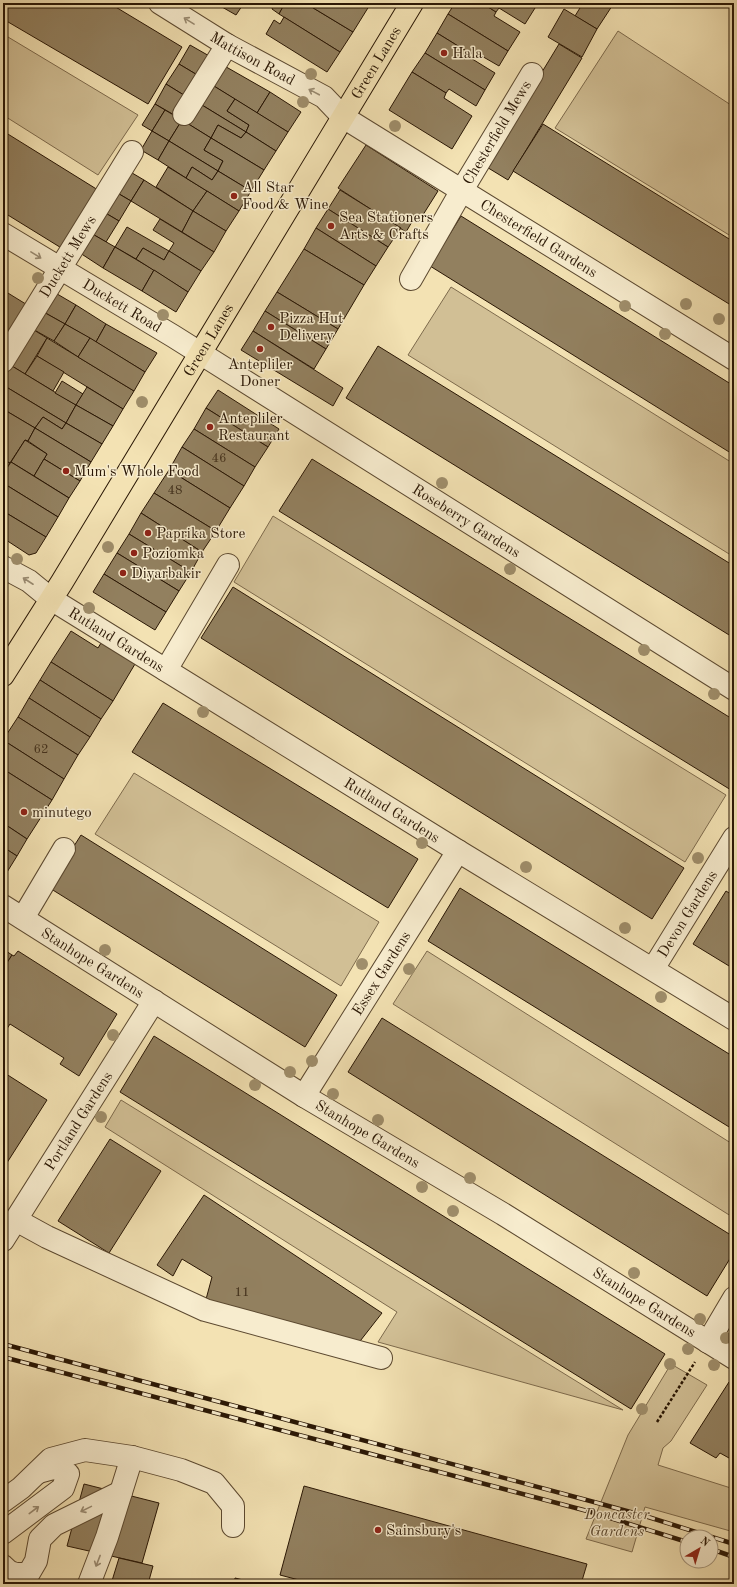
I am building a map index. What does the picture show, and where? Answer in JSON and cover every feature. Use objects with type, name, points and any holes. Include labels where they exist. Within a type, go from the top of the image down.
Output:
[{"type":"main road","name":"Green Lanes","points":[[3,675],[51,599],[412,3]]},
{"type":"street","name":"Mattison Road","points":[[160,3],[227,45],[324,97],[343,117]]},
{"type":"street","points":[[184,114],[227,45]]},
{"type":"street","name":"Chesterfield Mews","points":[[410,279],[532,74]]},
{"type":"street","name":"Chesterfield Gardens","points":[[343,117],[734,359]]},
{"type":"street","name":"Duckett Mews","points":[[3,361],[132,152]]},
{"type":"street","name":"Duckett Road","points":[[3,234],[173,336],[199,354]]},
{"type":"street","name":"Roseberry Gardens","points":[[199,354],[734,689]]},
{"type":"street","points":[[166,670],[228,565]]},
{"type":"street","name":"Rutland Gardens","points":[[3,567],[28,581],[51,599],[458,851],[734,1019]]},
{"type":"street","name":"Devon Gardens","points":[[653,969],[734,838]]},
{"type":"street","points":[[23,918],[64,848]]},
{"type":"street","name":"Essex Gardens","points":[[304,1096],[458,851]]},
{"type":"street","name":"Stanhope Gardens","points":[[3,906],[304,1096],[503,1214],[734,1358]]},
{"type":"street","name":"Portland Gardens","points":[[3,1240],[154,1001]]},
{"type":"street","points":[[16,1220],[47,1237],[205,1310],[381,1358]]},
{"type":"street","points":[[708,1342],[734,1298]]},
{"type":"street","points":[[3,1501],[21,1488],[44,1466],[85,1450],[132,1457],[181,1470],[214,1483],[233,1506],[233,1526]]},
{"type":"street","points":[[89,1584],[108,1537],[132,1457]]},
{"type":"street","points":[[3,1533],[63,1488],[68,1474],[63,1468],[44,1466]]},
{"type":"street","points":[[3,1566],[7,1571],[18,1575],[28,1573],[36,1561],[40,1539],[54,1525],[121,1492]]},
{"type":"path","points":[[657,1422],[708,1342]]},
{"type":"green space","points":[[618,31],[734,107],[734,238],[555,128]]},
{"type":"green space","points":[[3,34],[138,115],[98,175],[3,115]]},
{"type":"green space","points":[[451,287],[734,464],[734,557],[408,355]]},
{"type":"green space","points":[[273,516],[726,795],[685,862],[234,582]]},
{"type":"green space","points":[[134,773],[379,922],[341,986],[95,834]]},
{"type":"green space","points":[[427,951],[734,1145],[734,1218],[393,1004]]},
{"type":"green space","points":[[121,1100],[623,1410],[378,1342],[397,1312],[105,1127]]},
{"type":"green space","name":"Doncaster Gardens","points":[[671,1364],[707,1385],[671,1441],[663,1448],[658,1465],[734,1489],[734,1532],[645,1507],[632,1552],[586,1539],[628,1435]]},
{"type":"building","points":[[3,3],[109,3],[182,47],[148,104],[3,19]]},
{"type":"building","points":[[215,3],[244,3],[236,15]]},
{"type":"building","points":[[274,3],[285,3],[279,14],[272,9]]},
{"type":"building","points":[[285,3],[305,3],[353,32],[340,52],[279,14]]},
{"type":"building","points":[[305,3],[371,3],[353,32]]},
{"type":"building","points":[[455,3],[482,3],[496,12],[494,16],[520,32],[508,51],[448,14]]},
{"type":"building","points":[[482,3],[526,3],[535,8],[525,24],[499,8],[496,12]]},
{"type":"building","points":[[583,3],[614,3],[597,29],[575,16]]},
{"type":"building","points":[[564,9],[597,29],[582,57],[548,37]]},
{"type":"building","points":[[448,14],[508,51],[499,66],[473,51],[471,54],[437,33]]},
{"type":"building","points":[[284,17],[340,52],[327,72],[266,34],[274,20],[280,24]]},
{"type":"building","points":[[437,33],[471,54],[469,57],[495,73],[485,90],[425,53]]},
{"type":"building","points":[[559,44],[582,58],[508,180],[485,166]]},
{"type":"building","points":[[190,45],[211,57],[199,76],[179,64]]},
{"type":"building","points":[[425,53],[485,90],[476,106],[449,89],[446,93],[412,72]]},
{"type":"building","points":[[179,64],[199,76],[187,97],[166,84]]},
{"type":"building","points":[[221,64],[270,92],[257,113],[209,83]]},
{"type":"building","points":[[412,72],[446,93],[444,98],[472,116],[452,149],[389,110]]},
{"type":"building","points":[[209,83],[235,99],[227,111],[249,125],[246,132],[197,102]]},
{"type":"building","points":[[166,84],[187,97],[176,116],[155,104]]},
{"type":"building","points":[[270,92],[301,112],[288,132],[257,113]]},
{"type":"building","points":[[235,99],[288,132],[276,151],[246,132],[249,125],[227,111]]},
{"type":"building","points":[[197,102],[246,132],[241,138],[218,125],[211,138],[185,122]]},
{"type":"building","points":[[155,104],[165,110],[152,131],[142,125]]},
{"type":"building","points":[[165,110],[182,120],[169,141],[152,131]]},
{"type":"building","points":[[182,120],[211,138],[204,150],[223,161],[218,171],[169,141]]},
{"type":"building","points":[[543,124],[734,242],[734,307],[513,171]]},
{"type":"building","points":[[218,125],[241,138],[246,132],[276,151],[264,170],[211,138]]},
{"type":"building","points":[[3,131],[98,190],[63,249],[3,212]]},
{"type":"building","points":[[152,131],[169,141],[158,160],[141,150]]},
{"type":"building","points":[[211,138],[264,170],[251,191],[218,171],[223,161],[204,150]]},
{"type":"building","points":[[169,141],[218,171],[212,180],[192,167],[186,178],[158,160]]},
{"type":"building","points":[[366,145],[438,191],[421,218],[416,215],[406,232],[338,188]]},
{"type":"building","points":[[168,167],[207,191],[193,211],[156,187]]},
{"type":"building","points":[[192,167],[212,180],[218,171],[251,191],[239,211],[186,178]]},
{"type":"building","points":[[127,170],[144,180],[131,201],[114,191]]},
{"type":"building","points":[[144,180],[193,211],[182,232],[131,201]]},
{"type":"building","points":[[340,190],[401,228],[388,247],[328,209]]},
{"type":"building","points":[[114,191],[131,201],[119,221],[102,211]]},
{"type":"building","points":[[207,191],[239,211],[226,231],[193,211]]},
{"type":"building","points":[[328,209],[388,247],[376,266],[316,228]]},
{"type":"building","points":[[102,211],[119,221],[106,242],[89,232]]},
{"type":"building","points":[[193,211],[226,231],[214,252],[182,232]]},
{"type":"building","points":[[461,216],[734,386],[734,455],[430,266]]},
{"type":"building","points":[[160,219],[214,252],[201,271],[169,251],[174,243],[153,230]]},
{"type":"building","points":[[127,227],[169,251],[164,260],[143,248],[136,259],[115,247]]},
{"type":"building","points":[[316,228],[376,266],[364,285],[304,249]]},
{"type":"building","points":[[89,232],[115,247],[103,268],[77,251]]},
{"type":"building","points":[[115,247],[154,270],[142,291],[103,268]]},
{"type":"building","points":[[143,248],[164,260],[169,251],[201,271],[188,292],[136,259]]},
{"type":"building","points":[[304,249],[364,285],[338,329],[277,292]]},
{"type":"building","points":[[154,270],[188,292],[176,312],[142,291]]},
{"type":"building","points":[[3,290],[29,306],[3,345]]},
{"type":"building","points":[[52,291],[76,305],[65,324],[40,310]]},
{"type":"building","points":[[277,292],[338,329],[326,349],[265,311]]},
{"type":"building","points":[[76,305],[106,324],[96,342],[65,324]]},
{"type":"building","points":[[40,310],[65,324],[54,341],[29,327]]},
{"type":"building","points":[[265,311],[326,349],[314,369],[253,331]]},
{"type":"building","points":[[65,324],[90,338],[78,357],[54,341]]},
{"type":"building","points":[[106,324],[157,353],[145,372],[96,342]]},
{"type":"building","points":[[29,327],[47,338],[25,374],[7,363]]},
{"type":"building","points":[[253,331],[343,388],[333,406],[241,350]]},
{"type":"building","points":[[47,338],[134,391],[123,409],[37,356]]},
{"type":"building","points":[[90,338],[145,372],[134,391],[78,357]]},
{"type":"building","points":[[378,346],[734,566],[734,638],[346,398]]},
{"type":"building","points":[[37,356],[64,372],[53,391],[25,374]]},
{"type":"building","points":[[7,363],[76,405],[66,423],[3,385],[3,369]]},
{"type":"building","points":[[62,381],[83,394],[76,405],[55,393]]},
{"type":"building","points":[[3,385],[66,423],[62,429],[43,417],[35,428],[3,409]]},
{"type":"building","points":[[87,387],[123,409],[113,426],[76,405]]},
{"type":"building","points":[[218,390],[279,429],[268,447],[206,408]]},
{"type":"building","points":[[76,405],[113,426],[102,444],[66,423]]},
{"type":"building","points":[[206,408],[268,447],[255,467],[194,429]]},
{"type":"building","points":[[3,409],[35,428],[28,441],[25,440],[10,463],[3,460]]},
{"type":"building","points":[[43,417],[62,429],[66,423],[102,444],[91,462],[35,428]]},
{"type":"building","points":[[35,428],[91,462],[80,481],[44,459],[47,454],[28,441]]},
{"type":"building","points":[[194,429],[255,467],[244,486],[182,447]]},
{"type":"building","points":[[25,440],[47,454],[34,476],[11,462]]},
{"type":"building","points":[[182,447],[244,486],[230,508],[169,470]]},
{"type":"building","points":[[44,459],[80,481],[69,498],[34,476]]},
{"type":"building","points":[[312,459],[734,720],[734,785],[731,790],[279,511]]},
{"type":"building","points":[[3,460],[10,463],[3,474]]},
{"type":"building","points":[[11,462],[69,498],[58,517],[3,483],[3,474]]},
{"type":"building","points":[[169,470],[230,508],[216,531],[154,493]]},
{"type":"building","points":[[3,483],[58,517],[46,537],[3,511]]},
{"type":"building","points":[[154,493],[216,531],[202,552],[141,513]]},
{"type":"building","points":[[3,511],[46,537],[36,553],[29,555],[3,538]]},
{"type":"building","points":[[141,513],[202,552],[191,572],[129,534]]},
{"type":"building","points":[[129,534],[191,572],[179,591],[117,553]]},
{"type":"building","points":[[117,553],[179,591],[166,612],[104,574]]},
{"type":"building","points":[[104,574],[166,612],[155,630],[93,592]]},
{"type":"building","points":[[233,587],[684,868],[652,919],[201,638]]},
{"type":"building","points":[[71,631],[98,648],[101,643],[135,664],[113,701],[51,662]]},
{"type":"building","points":[[51,662],[113,701],[101,719],[40,680]]},
{"type":"building","points":[[40,680],[101,719],[90,737],[29,698]]},
{"type":"building","points":[[29,698],[90,737],[78,755],[18,717]]},
{"type":"building","points":[[163,703],[418,859],[388,908],[132,752]]},
{"type":"building","points":[[18,717],[78,755],[64,779],[3,740]]},
{"type":"building","points":[[3,740],[64,779],[52,800],[3,769]]},
{"type":"building","name":"minutego","points":[[3,769],[52,800],[27,839],[3,823]]},
{"type":"building","points":[[3,823],[27,839],[17,856],[3,847]]},
{"type":"building","points":[[81,835],[337,995],[305,1047],[48,887]]},
{"type":"building","points":[[3,847],[17,856],[4,877],[3,876]]},
{"type":"building","points":[[460,888],[734,1057],[734,1130],[428,941]]},
{"type":"building","points":[[726,891],[734,896],[734,969],[693,944]]},
{"type":"building","points":[[3,949],[12,955],[3,969]]},
{"type":"building","points":[[18,951],[117,1014],[79,1076],[60,1064],[64,1058],[10,1024],[3,1035],[3,969],[12,955],[14,956]]},
{"type":"building","points":[[382,1018],[734,1237],[734,1252],[707,1296],[348,1072]]},
{"type":"building","points":[[154,1036],[665,1354],[631,1409],[120,1092]]},
{"type":"building","points":[[3,1072],[47,1100],[3,1169]]},
{"type":"building","points":[[110,1139],[161,1171],[109,1253],[58,1221]]},
{"type":"building","points":[[204,1195],[382,1313],[357,1345],[205,1303],[212,1277],[182,1259],[173,1276],[157,1265]]},
{"type":"building","points":[[729,1382],[734,1385],[734,1450],[729,1458],[720,1453],[716,1458],[690,1443]]},
{"type":"building","points":[[84,1484],[159,1503],[142,1563],[67,1546]]},
{"type":"building","name":"Sainsbury's","points":[[304,1486],[587,1564],[581,1584],[314,1584],[280,1575]]},
{"type":"building","points":[[119,1558],[153,1566],[148,1584],[111,1584]]},
{"type":"building","points":[[235,1578],[259,1584],[234,1584]]},
{"type":"railway","points":[[3,1344],[594,1502],[645,1516],[734,1544]]},
{"type":"railway","points":[[3,1357],[591,1512],[679,1540]]},
{"type":"railway","points":[[719,1552],[734,1557]]},
{"type":"place","name":"Hala","points":[[444,53]]},
{"type":"place","name":"All Star Food & Wine","points":[[234,196]]},
{"type":"place","name":"Sea Stationers Arts & Crafts","points":[[331,226]]},
{"type":"place","name":"Pizza Hut Delivery","points":[[271,327]]},
{"type":"place","name":"Antepliler Doner","points":[[260,349]]},
{"type":"place","name":"Antepliler Restaurant","points":[[210,427]]},
{"type":"place","name":"Mum's Whole Food","points":[[66,471]]},
{"type":"place","name":"Paprika Store","points":[[148,533]]},
{"type":"place","name":"Poziomka","points":[[134,553]]},
{"type":"place","name":"Diyarbakir","points":[[123,573]]},
{"type":"place","name":"minutego","points":[[24,812]]},
{"type":"place","name":"Sainsbury's","points":[[378,1530]]}]
